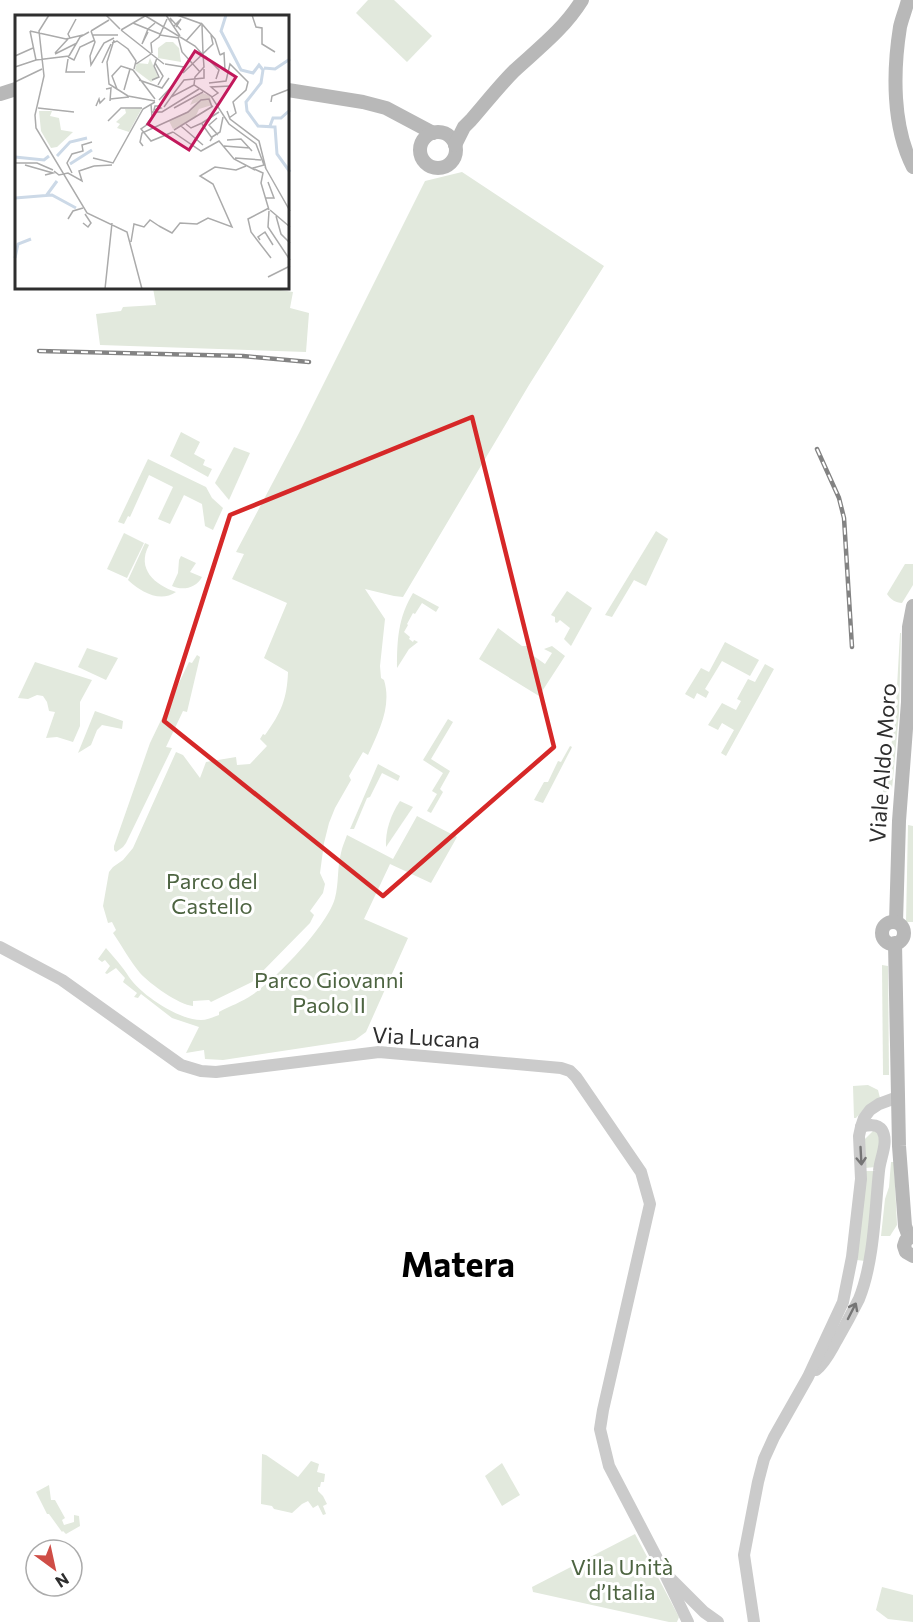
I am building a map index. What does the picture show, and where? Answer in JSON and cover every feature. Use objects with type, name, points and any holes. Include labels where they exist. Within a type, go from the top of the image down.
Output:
[{"type":"main road","points":[[455,145],[464,128],[513,72],[571,18],[582,0]]},
{"type":"main road","points":[[908,0],[900,26],[895,89],[902,137],[913,166]]},
{"type":"main road","points":[[420,146],[425,138],[452,127],[490,87],[513,72]]},
{"type":"main road","points":[[0,94],[15,89]]},
{"type":"main road","points":[[290,90],[386,108],[450,137],[455,145],[456,155],[451,163],[438,168],[429,166],[423,161],[420,146],[402,117]]},
{"type":"main road","points":[[902,137],[913,156]]},
{"type":"main road","name":"Viale Aldo Moro","points":[[913,606],[909,627],[909,681],[898,821],[904,934],[898,1097],[899,1156],[905,1226],[911,1237],[904,1243],[904,1250],[913,1256]]},
{"type":"street","name":"Via Lucana","points":[[0,947],[51,973],[181,1065],[201,1071],[216,1072],[380,1052],[561,1068],[570,1071],[641,1172],[650,1204],[600,1429],[609,1466],[663,1571]]},
{"type":"street","points":[[754,1622],[744,1556],[764,1459],[808,1377],[843,1302],[852,1257],[861,1179],[859,1136],[864,1118],[879,1104],[898,1097]]},
{"type":"street","points":[[808,1377],[822,1365],[859,1298],[867,1271],[885,1139],[898,1125]]},
{"type":"street","points":[[861,1127],[878,1126],[885,1139]]},
{"type":"street","points":[[880,1164],[886,1157],[899,1156]]},
{"type":"street","points":[[663,1571],[688,1622]]},
{"type":"street","points":[[663,1571],[704,1612],[718,1622]]},
{"type":"highlighted area","points":[[472,417],[554,747],[383,896],[164,721],[230,515]]},
{"type":"green space","points":[[368,0],[394,0],[432,36],[407,62],[356,13]]},
{"type":"green space","name":"Parco del Castello","points":[[462,172],[604,266],[529,385],[403,597],[365,589],[385,619],[380,666],[381,678],[384,680],[386,690],[385,709],[380,728],[368,755],[363,752],[349,776],[351,780],[329,823],[320,873],[325,884],[323,893],[310,911],[314,915],[310,923],[252,982],[211,1002],[209,1000],[193,1001],[193,1006],[187,1005],[165,993],[145,978],[113,933],[116,930],[112,922],[108,923],[103,906],[109,872],[133,848],[176,752],[183,755],[200,778],[206,762],[236,757],[237,765],[250,764],[267,746],[260,739],[271,727],[279,713],[286,690],[288,672],[264,658],[287,603],[232,579],[244,554],[236,552],[299,433],[425,181]]},
{"type":"green space","points":[[153,290],[280,290],[293,292],[290,308],[309,313],[306,352],[100,345],[96,314],[121,311],[123,307],[156,305]]},
{"type":"green space","points":[[181,432],[200,442],[194,454],[205,460],[203,465],[212,469],[208,477],[170,456]]},
{"type":"green space","points":[[234,447],[250,453],[229,500],[215,483]]},
{"type":"green space","points":[[148,459],[206,487],[212,498],[223,508],[213,530],[205,526],[202,504],[184,495],[170,524],[158,519],[173,487],[149,475],[130,517],[128,516],[124,524],[118,522]]},
{"type":"green space","points":[[656,531],[668,539],[646,586],[634,580],[612,617],[605,615]]},
{"type":"green space","points":[[124,533],[144,543],[127,578],[107,569]]},
{"type":"green space","points":[[145,543],[149,545],[145,561],[146,569],[161,585],[176,592],[164,596],[151,595],[128,580]]},
{"type":"green space","points":[[181,556],[196,563],[190,572],[202,577],[189,588],[172,586],[178,573]]},
{"type":"green space","points":[[905,564],[913,564],[913,585],[900,603],[887,594]]},
{"type":"green space","points":[[567,591],[592,608],[571,646],[564,639],[570,628],[560,620],[555,622],[555,617],[551,615]]},
{"type":"green space","points":[[413,593],[439,607],[436,612],[422,603],[415,614],[413,613],[404,632],[413,642],[414,640],[418,642],[409,649],[397,668],[399,629],[404,611]]},
{"type":"green space","points":[[498,628],[522,646],[531,646],[528,652],[545,664],[552,653],[544,649],[552,646],[565,656],[539,696],[479,659]]},
{"type":"green space","points":[[900,633],[899,713],[892,789],[884,794],[895,723]]},
{"type":"green space","points":[[725,642],[759,660],[750,676],[722,661],[705,689],[709,692],[706,698],[697,693],[694,699],[685,694],[701,668],[709,672]]},
{"type":"green space","points":[[87,648],[118,658],[106,680],[78,667]]},
{"type":"green space","points":[[197,655],[200,657],[187,712],[183,711],[166,747],[172,748],[126,843],[116,852],[114,846],[150,743],[189,662],[192,663]]},
{"type":"green space","points":[[35,662],[92,680],[80,702],[80,726],[73,742],[57,737],[46,738],[55,712],[49,711],[43,696],[18,698]]},
{"type":"green space","points":[[765,664],[774,669],[726,756],[721,753],[734,730],[722,723],[718,730],[708,725],[722,703],[736,710],[741,701],[737,699],[748,679],[755,682]]},
{"type":"green space","points":[[95,711],[123,721],[122,729],[102,725],[97,730],[91,745],[78,753]]},
{"type":"green space","points":[[448,719],[453,722],[431,759],[450,771],[440,789],[443,792],[431,813],[427,811],[437,794],[432,791],[443,773],[423,760]]},
{"type":"green space","points":[[570,746],[572,747],[543,803],[534,800],[544,782],[548,782],[558,761],[561,762]]},
{"type":"green space","points":[[378,764],[400,776],[398,781],[382,773],[370,797],[367,798],[354,829],[350,829]]},
{"type":"green space","points":[[400,801],[413,807],[386,847],[389,823]]},
{"type":"green space","name":"Parco Giovanni Paolo II","points":[[417,816],[457,837],[431,883],[390,864],[364,919],[408,938],[366,1032],[355,1040],[223,1060],[205,1059],[204,1050],[186,1053],[199,1027],[172,1018],[141,994],[138,998],[134,997],[137,993],[123,982],[125,978],[116,968],[105,973],[110,966],[105,960],[102,962],[98,959],[106,948],[142,991],[151,999],[182,1016],[201,1020],[219,1015],[219,1012],[248,997],[274,977],[300,951],[322,922],[335,898],[342,848],[347,835],[393,859]]},
{"type":"green space","points":[[908,825],[913,826],[913,922],[906,922]]},
{"type":"green space","points":[[882,965],[888,966],[889,1075],[883,1075]]},
{"type":"green space","points":[[868,1085],[878,1090],[880,1098],[854,1118],[853,1086]]},
{"type":"green space","points":[[876,1131],[880,1137],[876,1167],[865,1168],[865,1139]]},
{"type":"green space","points":[[891,1162],[894,1162],[897,1225],[890,1236],[881,1236],[885,1199],[889,1187]]},
{"type":"green space","points":[[865,1171],[876,1171],[865,1261],[857,1260]]},
{"type":"green space","points":[[262,1454],[298,1477],[311,1461],[319,1464],[317,1472],[325,1474],[324,1482],[321,1482],[318,1491],[327,1504],[323,1506],[326,1514],[323,1515],[318,1505],[313,1508],[308,1501],[292,1513],[261,1504]]},
{"type":"green space","points":[[502,1463],[520,1495],[502,1506],[485,1476]]},
{"type":"green space","points":[[49,1485],[51,1500],[55,1500],[65,1518],[62,1520],[64,1525],[74,1522],[74,1515],[79,1516],[80,1526],[66,1534],[47,1514],[36,1492]]},
{"type":"green space","name":"Villa Unità d’Italia","points":[[635,1534],[679,1617],[677,1622],[533,1592],[532,1587]]},
{"type":"green space","points":[[882,1587],[913,1595],[913,1622],[888,1619],[876,1610]]},
{"type":"railway","points":[[39,351],[243,356],[309,362]]},
{"type":"railway","points":[[817,449],[839,498],[844,518],[852,647]]},
{"type":"district","name":"Matera","points":[[458,1263]]}]
